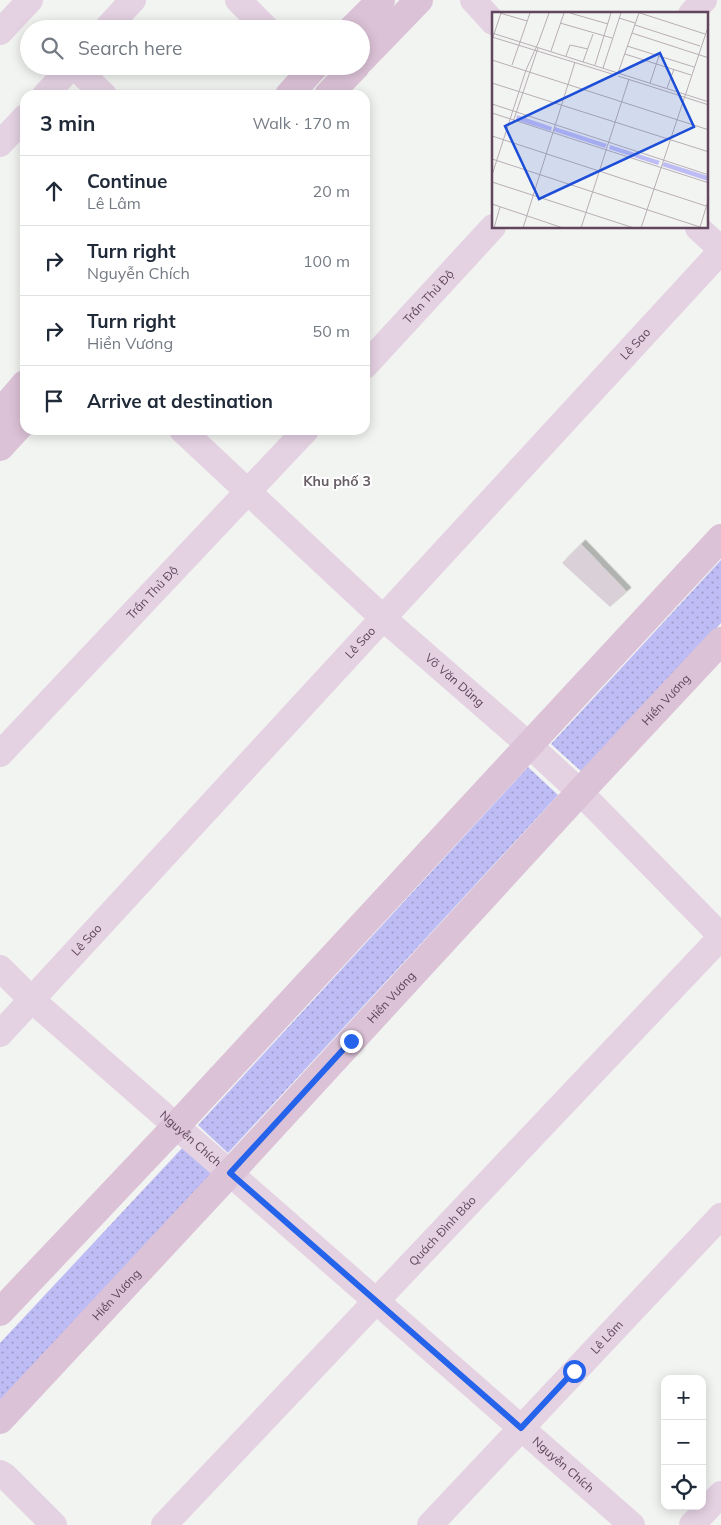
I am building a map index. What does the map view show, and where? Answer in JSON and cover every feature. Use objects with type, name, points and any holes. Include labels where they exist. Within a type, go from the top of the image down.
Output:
[{"type":"street","points":[[114,20],[133,0]]},
{"type":"street","points":[[238,0],[258,20]]},
{"type":"street","points":[[361,20],[381,0]]},
{"type":"street","points":[[370,51],[419,0]]},
{"type":"street","points":[[473,0],[492,20]]},
{"type":"street","points":[[694,12],[704,0]]},
{"type":"street","points":[[0,32],[27,14]]},
{"type":"street","points":[[50,90],[64,75]]},
{"type":"street","points":[[83,75],[99,90]]},
{"type":"street","points":[[293,90],[305,75]]},
{"type":"street","points":[[333,90],[347,75]]},
{"type":"street","points":[[0,144],[20,122]]},
{"type":"street","name":"Trần Thủ Độ","points":[[370,361],[493,229]]},
{"type":"street","points":[[699,229],[721,250]]},
{"type":"street","name":"Lê Sao","points":[[0,1034],[721,250]]},
{"type":"street","points":[[0,448],[9,416],[20,394]]},
{"type":"street","name":"Võ Văn Dũng","points":[[187,435],[383,618],[580,792],[721,936]]},
{"type":"street","name":"Trần Thủ Độ","points":[[0,754],[301,435]]},
{"type":"street","points":[[0,1312],[176,1126],[721,538]]},
{"type":"street","name":"Hiền Vương","points":[[0,1420],[721,641]]},
{"type":"street","name":"Quách Đình Bảo","points":[[164,1525],[721,936]]},
{"type":"street","name":"Nguyễn Chích","points":[[0,968],[32,1000],[632,1525]]},
{"type":"street","name":"Lê Lâm","points":[[430,1525],[721,1216]]},
{"type":"street","points":[[2,1470],[54,1525]]},
{"type":"street","points":[[692,1525],[721,1494]]},
{"type":"shaded area","points":[[721,560],[721,623],[583,773],[551,744]]},
{"type":"shaded area","points":[[528,767],[558,795],[228,1153],[198,1125]]},
{"type":"shaded area","points":[[185,1145],[216,1175],[0,1405],[0,1343]]},
{"type":"building","points":[[581,544],[627,592],[610,607],[562,563]]},
{"type":"district","name":"Khu phố 3","points":[[337,481]]},
{"type":"route","points":[[351,1041],[230,1173],[521,1428],[574,1371]]}]
